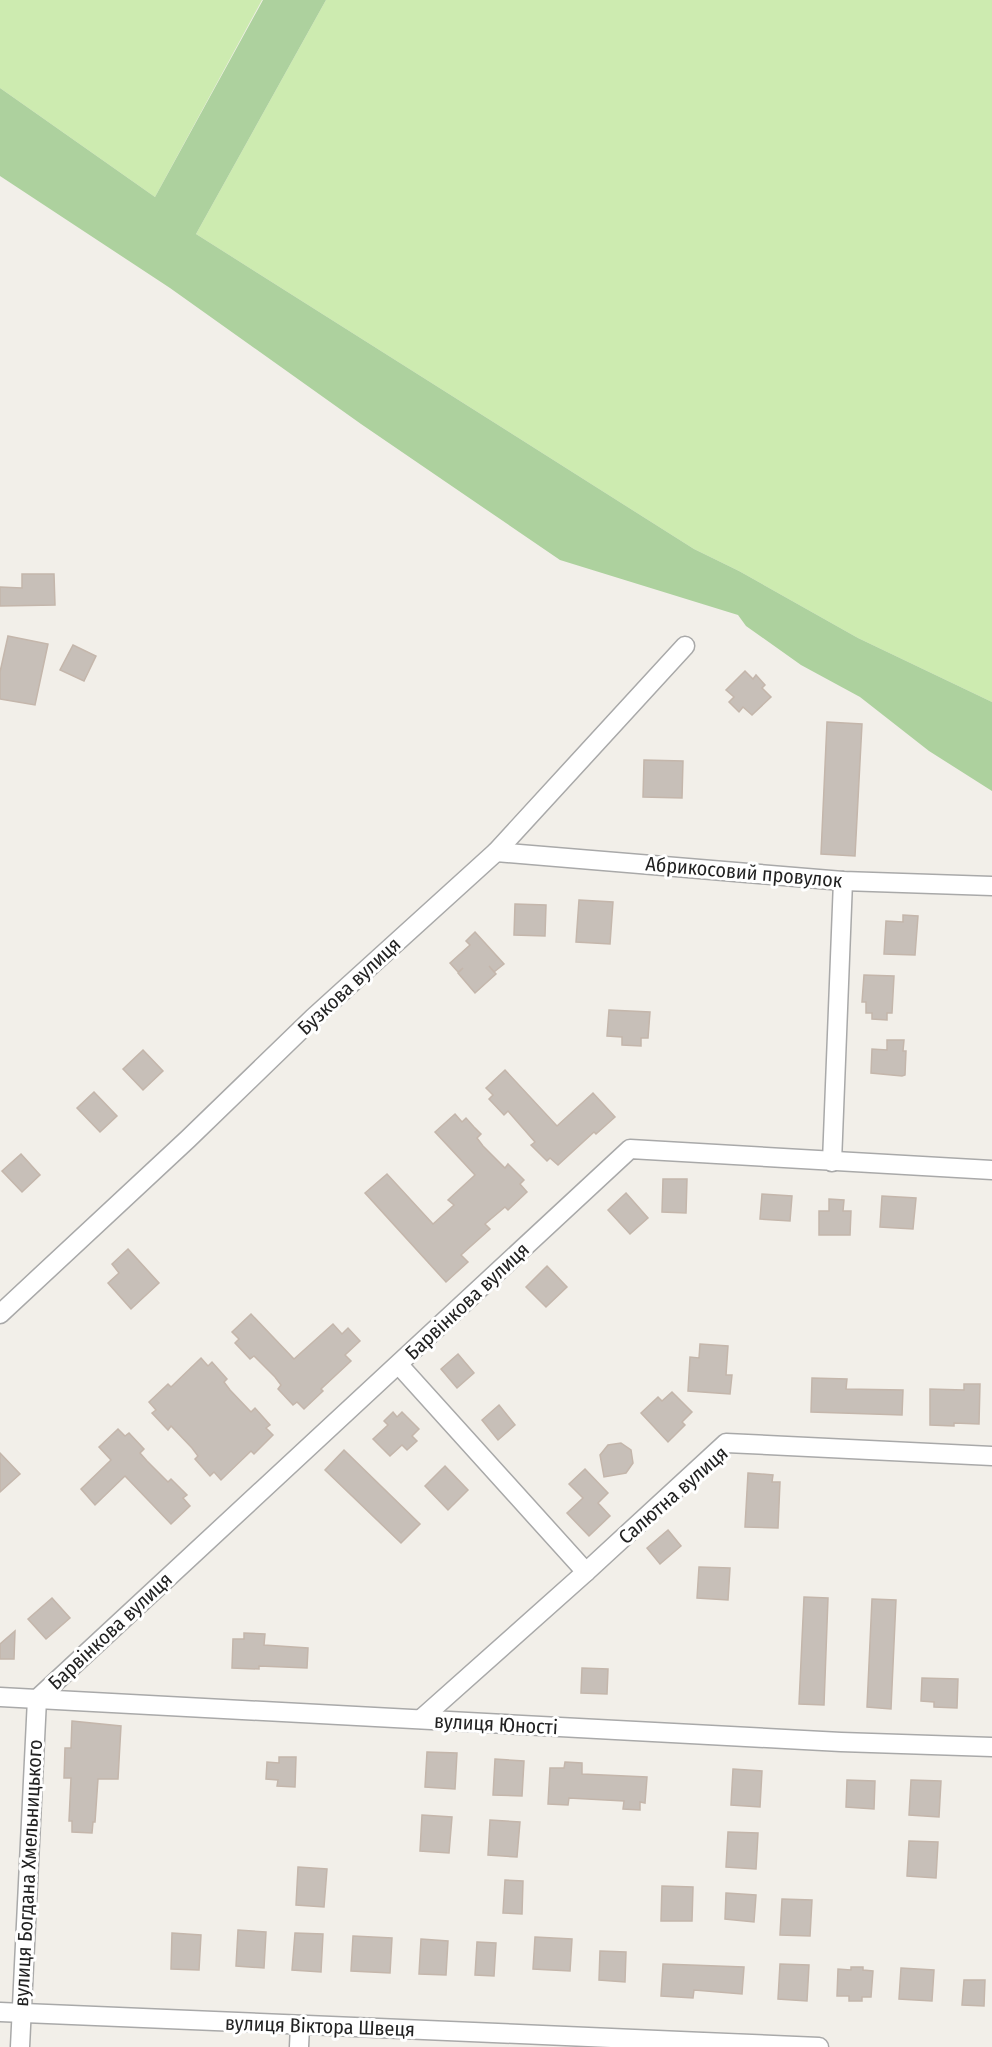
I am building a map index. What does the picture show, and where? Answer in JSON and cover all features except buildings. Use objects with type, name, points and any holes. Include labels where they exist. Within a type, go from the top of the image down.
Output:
[{"type":"street","name":"Бузкова вулиця","points":[[0,1314],[314,1018],[496,852],[685,646]]},
{"type":"street","name":"Абрикосовий провулок","points":[[496,852],[843,881],[992,886]]},
{"type":"street","points":[[831,1162],[843,881]]},
{"type":"street","name":"Барвінкова вулиця","points":[[37,1699],[630,1149],[992,1170]]},
{"type":"street","points":[[399,1365],[586,1572]]},
{"type":"street","name":"Салютна вулиця","points":[[421,1719],[726,1443],[992,1456]]},
{"type":"street","name":"вулиця Юності","points":[[0,1697],[841,1742],[992,1747]]},
{"type":"street","name":"вулиця Богдана Хмельницького","points":[[20,2047],[37,1699]]},
{"type":"street","name":"вулиця Віктора Швеця","points":[[0,2012],[580,2041],[819,2047]]},
{"type":"street","points":[[299,2047],[300,2026]]},
{"type":"green space","points":[[0,0],[262,0],[155,197],[0,88]]},
{"type":"green space","points":[[263,0],[326,0],[196,234],[694,549],[739,571],[858,638],[992,702],[992,791],[929,751],[860,697],[801,665],[746,626],[738,615],[560,560],[361,424],[170,288],[0,176],[0,88],[155,197]]},
{"type":"green space","points":[[326,0],[992,0],[992,702],[858,638],[739,571],[694,549],[196,234]]}]
